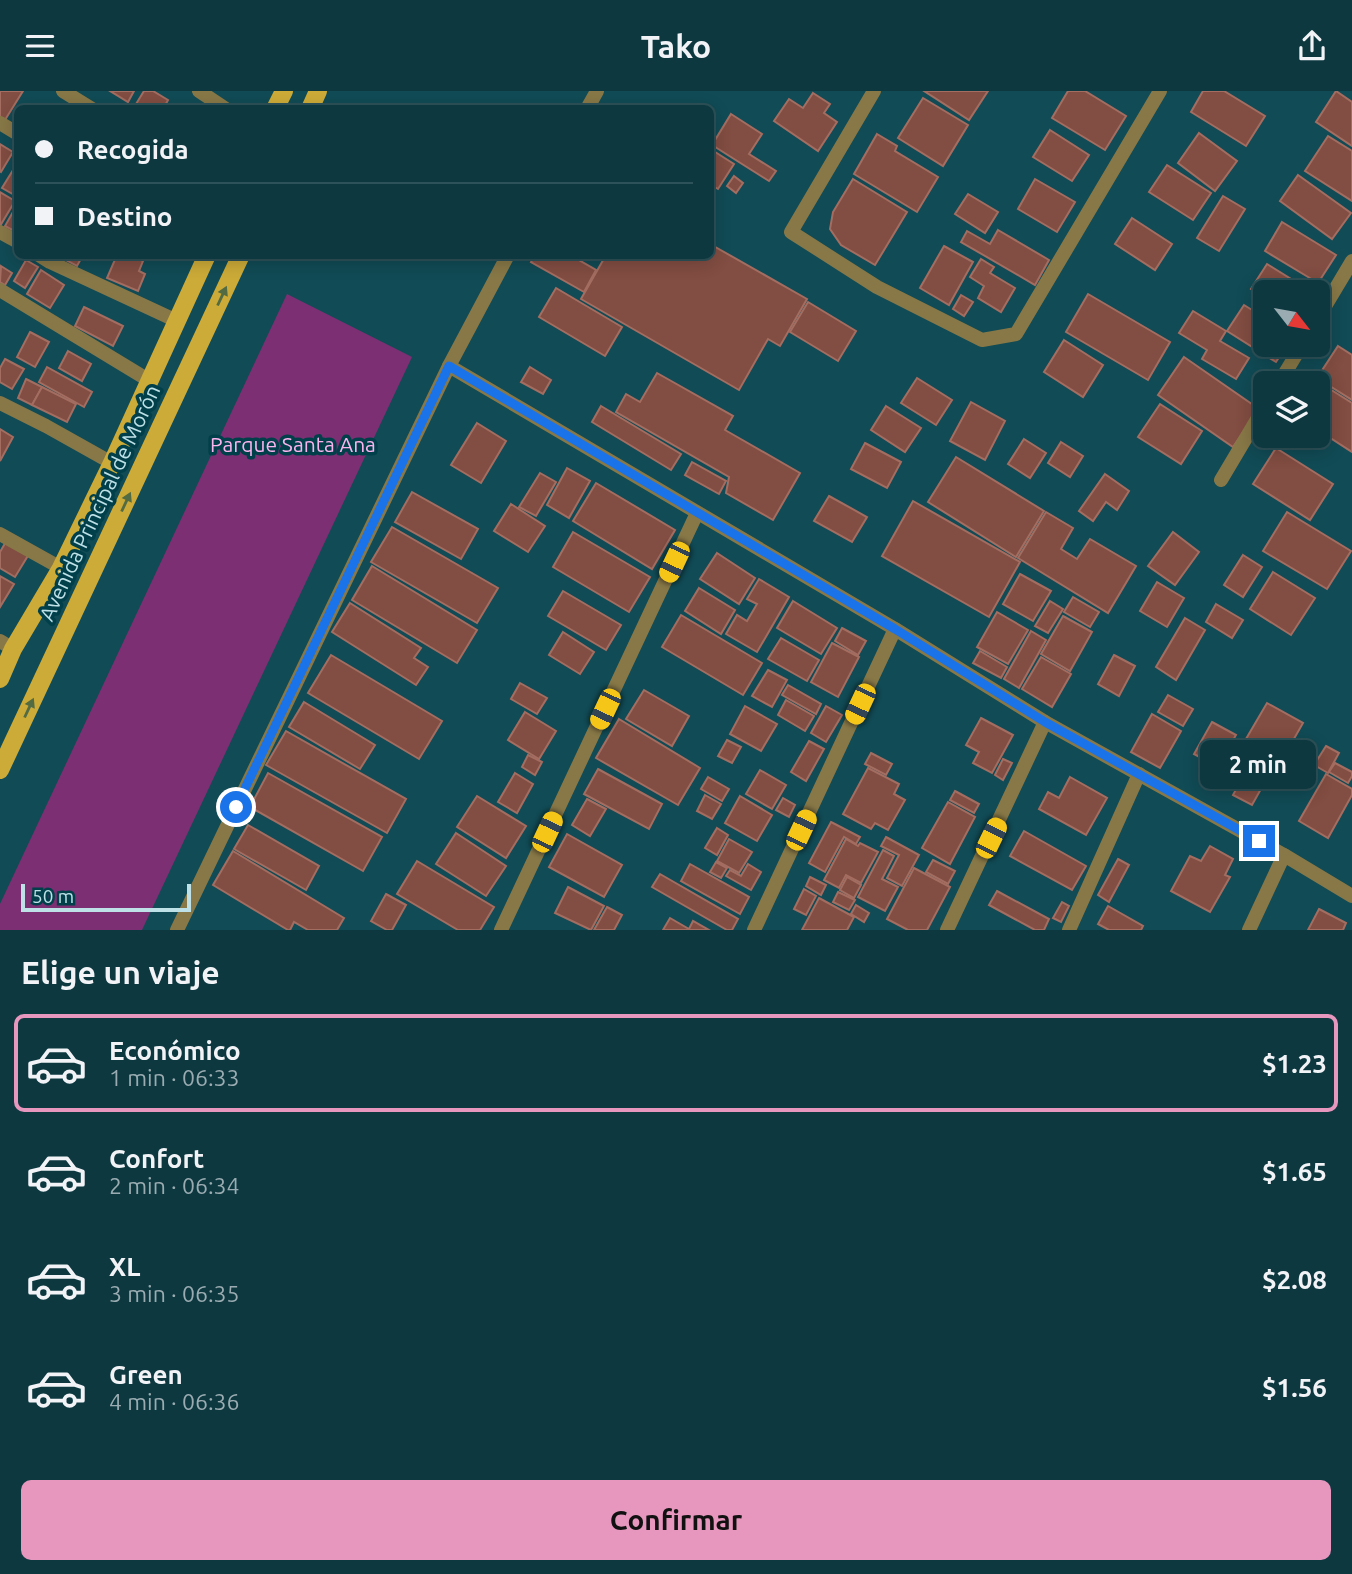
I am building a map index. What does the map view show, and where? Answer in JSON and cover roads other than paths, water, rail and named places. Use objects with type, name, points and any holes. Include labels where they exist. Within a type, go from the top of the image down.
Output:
[{"type":"main road","name":"Avenida Principal de Morón","points":[[0,679],[6,645],[61,568],[113,463],[205,259]]},
{"type":"main road","name":"Avenida Principal de Morón","points":[[0,770],[239,259]]},
{"type":"street","points":[[63,91],[86,105]]},
{"type":"street","points":[[199,91],[220,105]]},
{"type":"street","points":[[874,91],[791,232],[877,287],[982,340],[1016,334],[1160,91]]},
{"type":"street","points":[[44,259],[177,321]]},
{"type":"street","points":[[177,930],[449,366],[506,259]]},
{"type":"street","points":[[1330,298],[1352,261]]},
{"type":"street","points":[[0,291],[150,381]]},
{"type":"street","points":[[449,366],[895,629],[1045,722],[1284,855],[1352,896]]},
{"type":"street","points":[[0,403],[113,463]]},
{"type":"street","points":[[1221,480],[1253,426]]},
{"type":"street","points":[[501,930],[697,513]]},
{"type":"street","points":[[0,534],[61,568]]},
{"type":"street","points":[[754,930],[895,629]]},
{"type":"street","points":[[947,930],[1045,722]]},
{"type":"street","points":[[1069,930],[1139,773]]},
{"type":"street","points":[[1249,930],[1284,855]]},
{"type":"park label","name":"Parque Santa Ana","points":[[293,445]]}]
